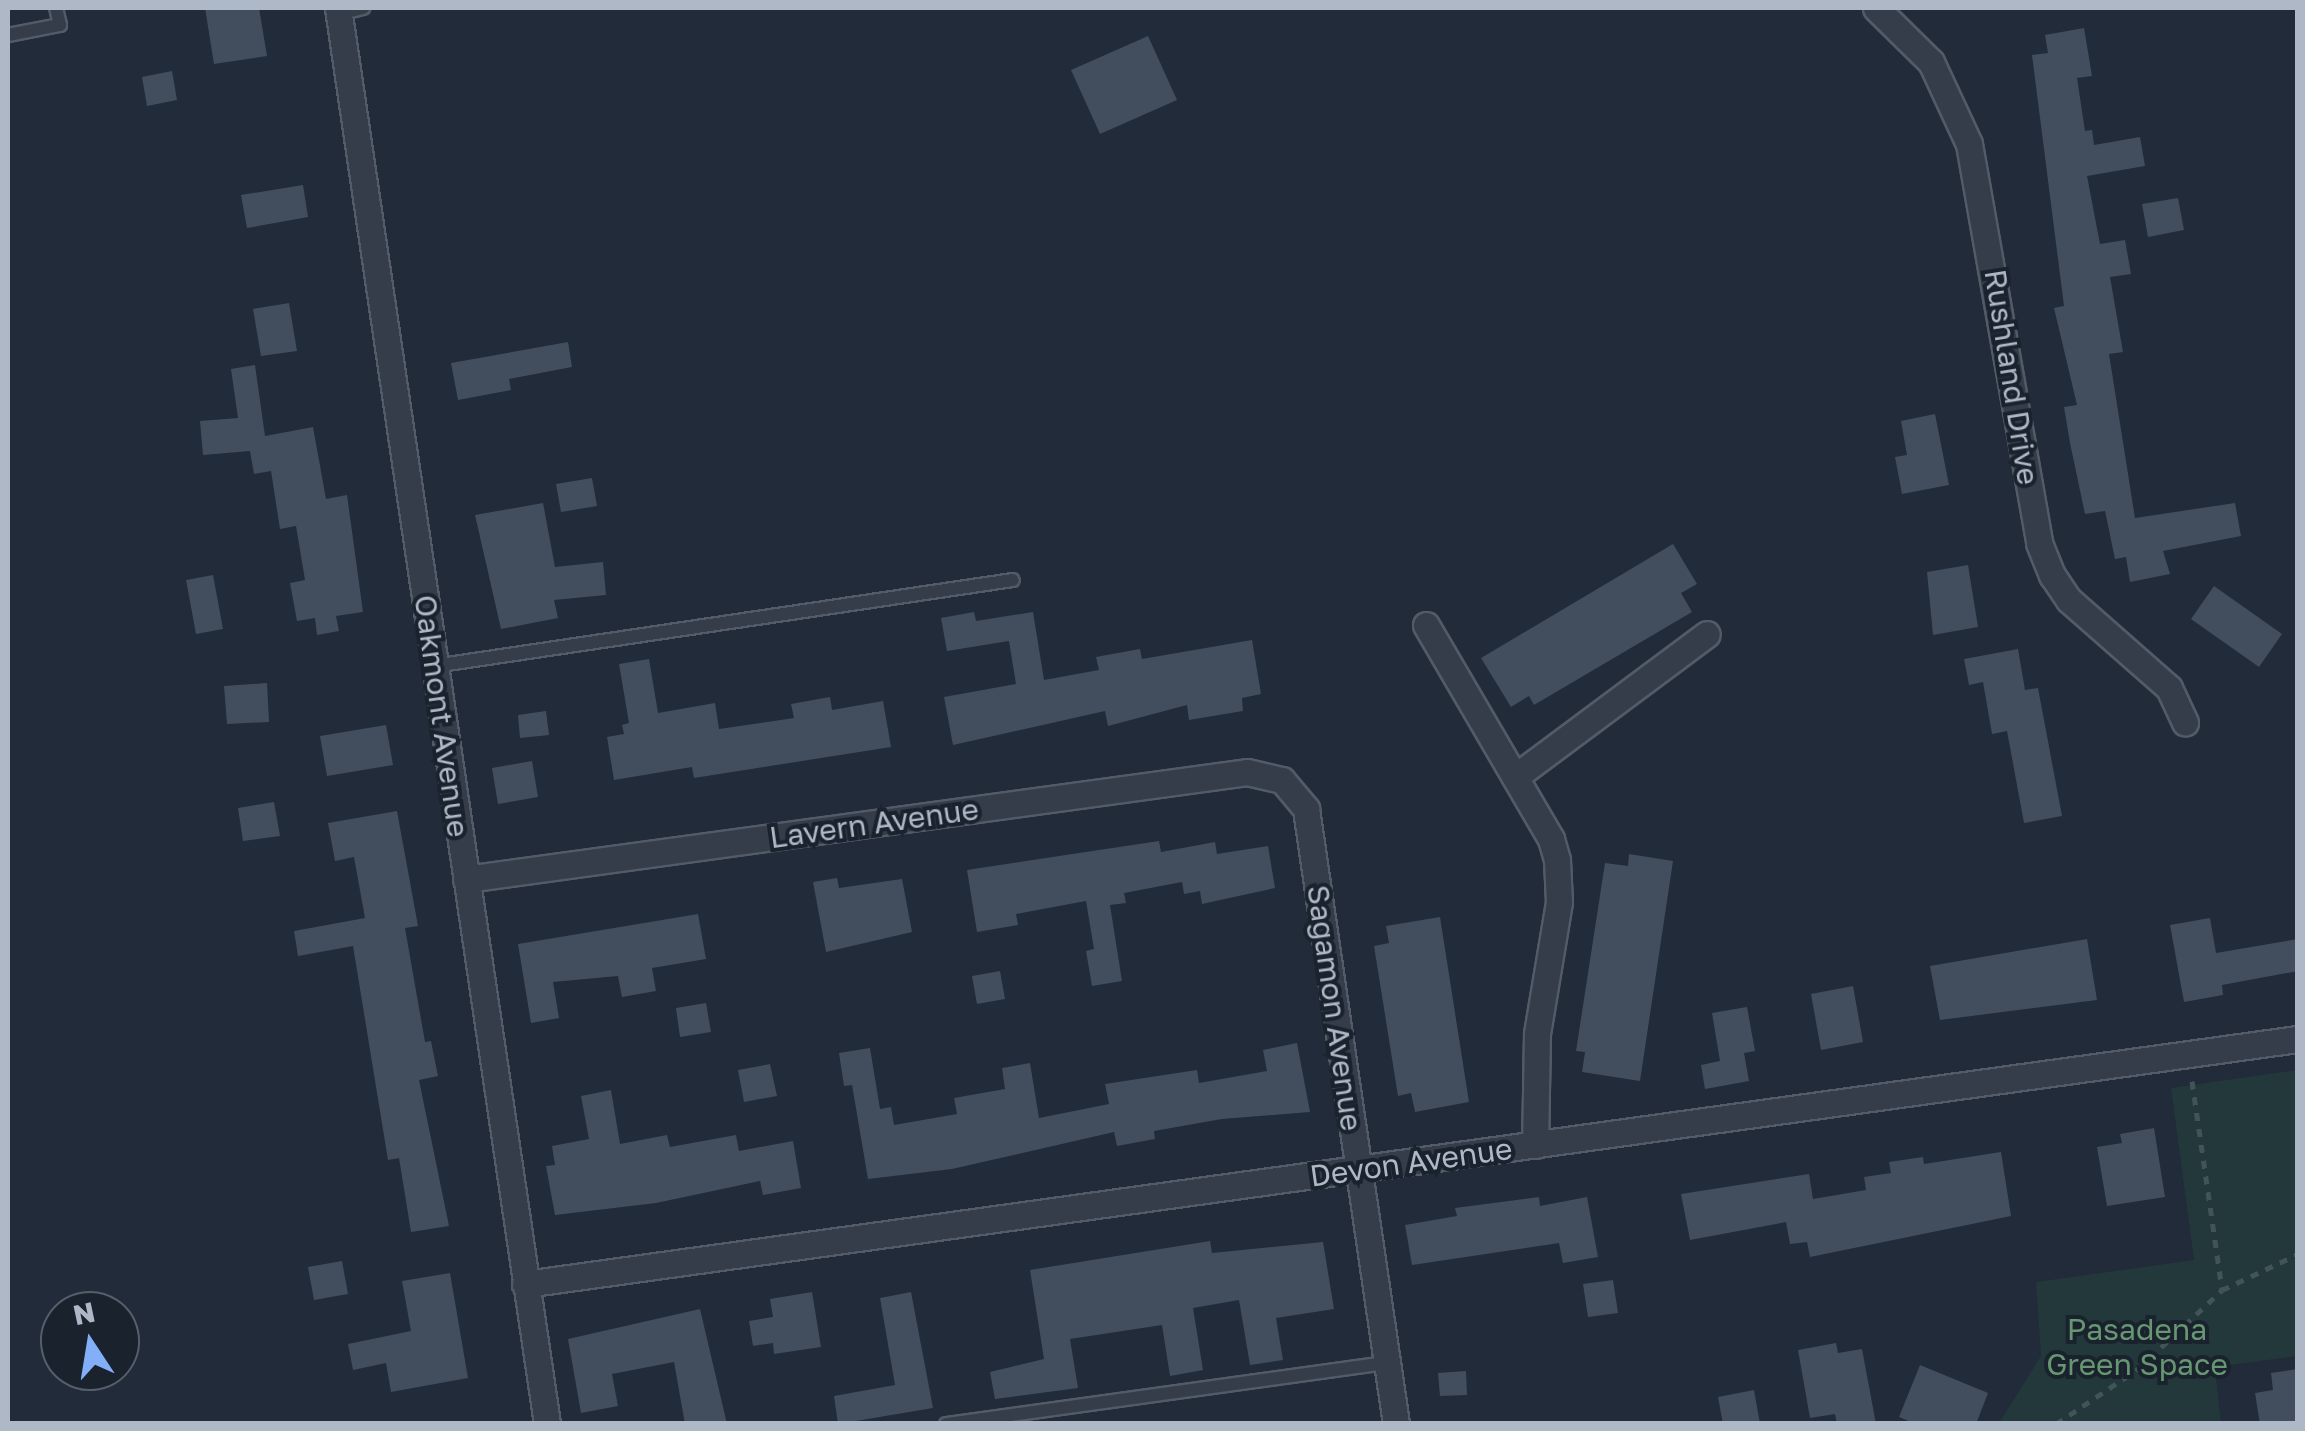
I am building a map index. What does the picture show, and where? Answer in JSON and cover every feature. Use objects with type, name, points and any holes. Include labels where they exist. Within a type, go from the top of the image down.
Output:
[{"type":"street","name":"Rushland Drive","points":[[1876,8],[1931,62],[1951,93],[1969,144],[2038,543],[2069,600],[2169,688],[2184,723]]},
{"type":"street","name":"Oakmont Avenue","points":[[347,10],[434,666],[547,1424]]},
{"type":"street","points":[[1426,625],[1515,778],[1556,860],[1559,902],[1537,1034],[1535,1144]]},
{"type":"street","points":[[1515,778],[1707,634]]},
{"type":"street","name":"Lavern Avenue","points":[[466,880],[1247,772],[1282,780]]},
{"type":"street","name":"Sagamon Avenue","points":[[1282,780],[1306,810],[1396,1424]]},
{"type":"street","name":"Devon Avenue","points":[[525,1284],[2298,1039]]},
{"type":"lane","points":[[8,35],[60,25],[56,8]]},
{"type":"lane","points":[[434,666],[1013,580]]},
{"type":"lane","points":[[946,1424],[1387,1363]]},
{"type":"path","points":[[2188,1053],[2222,1290]]},
{"type":"path","points":[[2056,1424],[2138,1368],[2222,1290],[2298,1254]]},
{"type":"green space","name":"Pasadena Green Space","points":[[2297,1070],[2297,1356],[2215,1367],[2221,1423],[1999,1423],[2041,1356],[2036,1282],[2194,1260],[2171,1088]]},
{"type":"building","points":[[205,8],[259,8],[267,56],[214,64]]},
{"type":"building","points":[[2084,28],[2092,76],[2077,78],[2085,131],[2092,130],[2094,145],[2140,137],[2145,166],[2087,176],[2100,244],[2125,240],[2131,274],[2110,277],[2123,352],[2109,354],[2135,518],[2235,503],[2241,536],[2163,551],[2170,574],[2130,582],[2126,557],[2115,559],[2105,511],[2085,514],[2070,443],[2064,407],[2077,405],[2054,308],[2064,306],[2032,55],[2048,53],[2045,35]]},
{"type":"building","points":[[1148,36],[1177,100],[1100,134],[1071,70]]},
{"type":"building","points":[[172,71],[177,100],[147,106],[142,77]]},
{"type":"building","points":[[303,185],[308,217],[247,228],[241,195]]},
{"type":"building","points":[[2178,198],[2184,230],[2148,237],[2142,204]]},
{"type":"building","points":[[289,303],[297,351],[261,356],[253,309]]},
{"type":"building","points":[[568,342],[572,367],[509,379],[511,390],[458,400],[451,363]]},
{"type":"building","points":[[255,365],[265,436],[313,427],[326,499],[347,495],[363,612],[336,616],[339,631],[317,635],[315,618],[297,621],[290,583],[305,580],[296,526],[280,529],[271,471],[254,474],[250,451],[203,455],[200,421],[238,418],[231,369]]},
{"type":"building","points":[[1935,414],[1949,485],[1902,494],[1895,457],[1907,455],[1901,421]]},
{"type":"building","points":[[592,478],[597,506],[561,512],[556,484]]},
{"type":"building","points":[[543,503],[555,567],[603,562],[606,595],[554,600],[558,618],[501,629],[475,515]]},
{"type":"building","points":[[1673,544],[1697,584],[1681,593],[1692,612],[1534,705],[1529,696],[1511,707],[1481,658]]},
{"type":"building","points":[[1968,565],[1978,627],[1933,635],[1927,572]]},
{"type":"building","points":[[213,575],[223,629],[196,634],[186,580]]},
{"type":"building","points":[[2214,586],[2282,634],[2259,667],[2191,619]]},
{"type":"building","points":[[974,612],[976,621],[1033,612],[1044,680],[1099,670],[1096,657],[1140,649],[1142,659],[1252,640],[1261,694],[1242,698],[1243,711],[1189,720],[1187,705],[1108,726],[1105,711],[953,745],[944,697],[1016,684],[1009,641],[947,651],[941,618]]},
{"type":"building","points":[[2018,649],[2025,690],[2038,688],[2062,816],[2024,823],[2007,731],[1992,734],[1983,682],[1969,685],[1964,659]]},
{"type":"building","points":[[649,659],[658,713],[715,703],[719,729],[794,718],[791,704],[830,697],[832,710],[883,701],[891,747],[694,778],[692,767],[614,780],[607,737],[624,734],[622,725],[629,723],[619,664]]},
{"type":"building","points":[[267,683],[269,722],[227,724],[224,686]]},
{"type":"building","points":[[546,711],[549,735],[520,738],[518,715]]},
{"type":"building","points":[[386,725],[393,765],[327,776],[320,736]]},
{"type":"building","points":[[532,761],[538,797],[498,804],[492,768]]},
{"type":"building","points":[[274,802],[280,836],[243,841],[238,808]]},
{"type":"building","points":[[397,811],[418,926],[405,928],[425,1042],[431,1041],[438,1076],[419,1080],[449,1226],[411,1232],[399,1158],[388,1160],[353,946],[298,956],[294,931],[365,918],[354,857],[335,861],[328,823]]},
{"type":"building","points":[[1159,841],[1161,852],[1215,842],[1217,854],[1268,846],[1275,888],[1202,904],[1200,891],[1184,894],[1182,882],[1124,893],[1126,903],[1110,905],[1122,981],[1092,986],[1086,951],[1094,949],[1086,901],[1016,914],[1018,925],[977,932],[967,870]]},
{"type":"building","points":[[1629,854],[1673,861],[1640,1081],[1582,1072],[1585,1052],[1576,1051],[1605,863],[1628,866]]},
{"type":"building","points":[[837,878],[839,888],[902,879],[912,932],[826,952],[813,882]]},
{"type":"building","points":[[698,914],[706,959],[652,968],[656,991],[622,997],[618,976],[553,982],[559,1018],[531,1023],[518,944]]},
{"type":"building","points":[[1440,917],[1469,1102],[1415,1112],[1411,1093],[1398,1096],[1374,946],[1389,943],[1386,926]]},
{"type":"building","points":[[2210,918],[2216,953],[2298,939],[2298,971],[2222,985],[2223,995],[2184,1002],[2170,925]]},
{"type":"building","points":[[2087,939],[2097,1000],[1940,1020],[1930,966]]},
{"type":"building","points":[[1000,971],[1005,999],[977,1004],[972,976]]},
{"type":"building","points":[[1853,986],[1863,1042],[1821,1050],[1811,994]]},
{"type":"building","points":[[706,1003],[711,1032],[680,1037],[676,1008]]},
{"type":"building","points":[[1747,1007],[1755,1051],[1744,1053],[1749,1081],[1705,1089],[1701,1065],[1720,1061],[1712,1013]]},
{"type":"building","points":[[1297,1043],[1310,1112],[1222,1119],[1154,1131],[1155,1139],[1117,1146],[1114,1132],[952,1169],[868,1179],[852,1085],[844,1086],[839,1053],[870,1048],[880,1109],[891,1107],[894,1125],[957,1114],[954,1098],[1005,1089],[1002,1068],[1030,1063],[1039,1118],[1109,1104],[1105,1084],[1197,1070],[1199,1083],[1267,1071],[1263,1050]]},
{"type":"building","points":[[770,1064],[777,1096],[744,1102],[738,1070]]},
{"type":"building","points":[[611,1090],[620,1144],[667,1135],[670,1147],[736,1135],[739,1151],[793,1141],[801,1188],[763,1195],[760,1181],[656,1203],[555,1215],[546,1166],[555,1165],[552,1146],[589,1139],[581,1096]]},
{"type":"building","points":[[2154,1128],[2165,1197],[2107,1206],[2097,1147],[2122,1143],[2120,1134]]},
{"type":"building","points":[[2001,1152],[2011,1216],[1810,1257],[1807,1242],[1790,1244],[1786,1222],[1690,1240],[1681,1194],[1809,1174],[1813,1199],[1866,1190],[1864,1177],[1891,1173],[1889,1162],[1923,1157],[1924,1164]]},
{"type":"building","points":[[1539,1197],[1540,1206],[1587,1197],[1598,1257],[1563,1263],[1559,1243],[1412,1265],[1405,1225],[1457,1216],[1455,1208]]},
{"type":"building","points":[[1210,1241],[1212,1253],[1323,1242],[1334,1309],[1276,1318],[1283,1360],[1250,1365],[1239,1300],[1193,1308],[1203,1370],[1170,1376],[1162,1325],[1070,1339],[1078,1388],[995,1399],[990,1372],[1044,1359],[1030,1270]]},
{"type":"building","points":[[342,1261],[348,1294],[314,1300],[308,1267]]},
{"type":"building","points":[[450,1273],[468,1378],[391,1392],[386,1363],[353,1370],[348,1344],[411,1331],[402,1281]]},
{"type":"building","points":[[1613,1280],[1618,1313],[1588,1317],[1583,1284]]},
{"type":"building","points":[[812,1292],[821,1347],[774,1354],[773,1343],[753,1346],[749,1321],[773,1317],[770,1299]]},
{"type":"building","points":[[911,1292],[933,1408],[838,1424],[834,1396],[895,1385],[880,1298]]},
{"type":"building","points":[[700,1309],[727,1424],[685,1424],[674,1362],[612,1374],[618,1406],[581,1413],[568,1339]]},
{"type":"building","points":[[1836,1343],[1838,1353],[1862,1349],[1876,1424],[1837,1424],[1835,1414],[1810,1418],[1798,1350]]},
{"type":"building","points":[[1920,1365],[1988,1393],[1976,1424],[1916,1424],[1899,1417]]},
{"type":"building","points":[[2298,1369],[2298,1424],[2260,1424],[2255,1393],[2273,1390],[2271,1373]]},
{"type":"building","points":[[1466,1371],[1467,1395],[1440,1396],[1438,1373]]},
{"type":"building","points":[[1754,1390],[1760,1424],[1723,1424],[1718,1397]]}]
